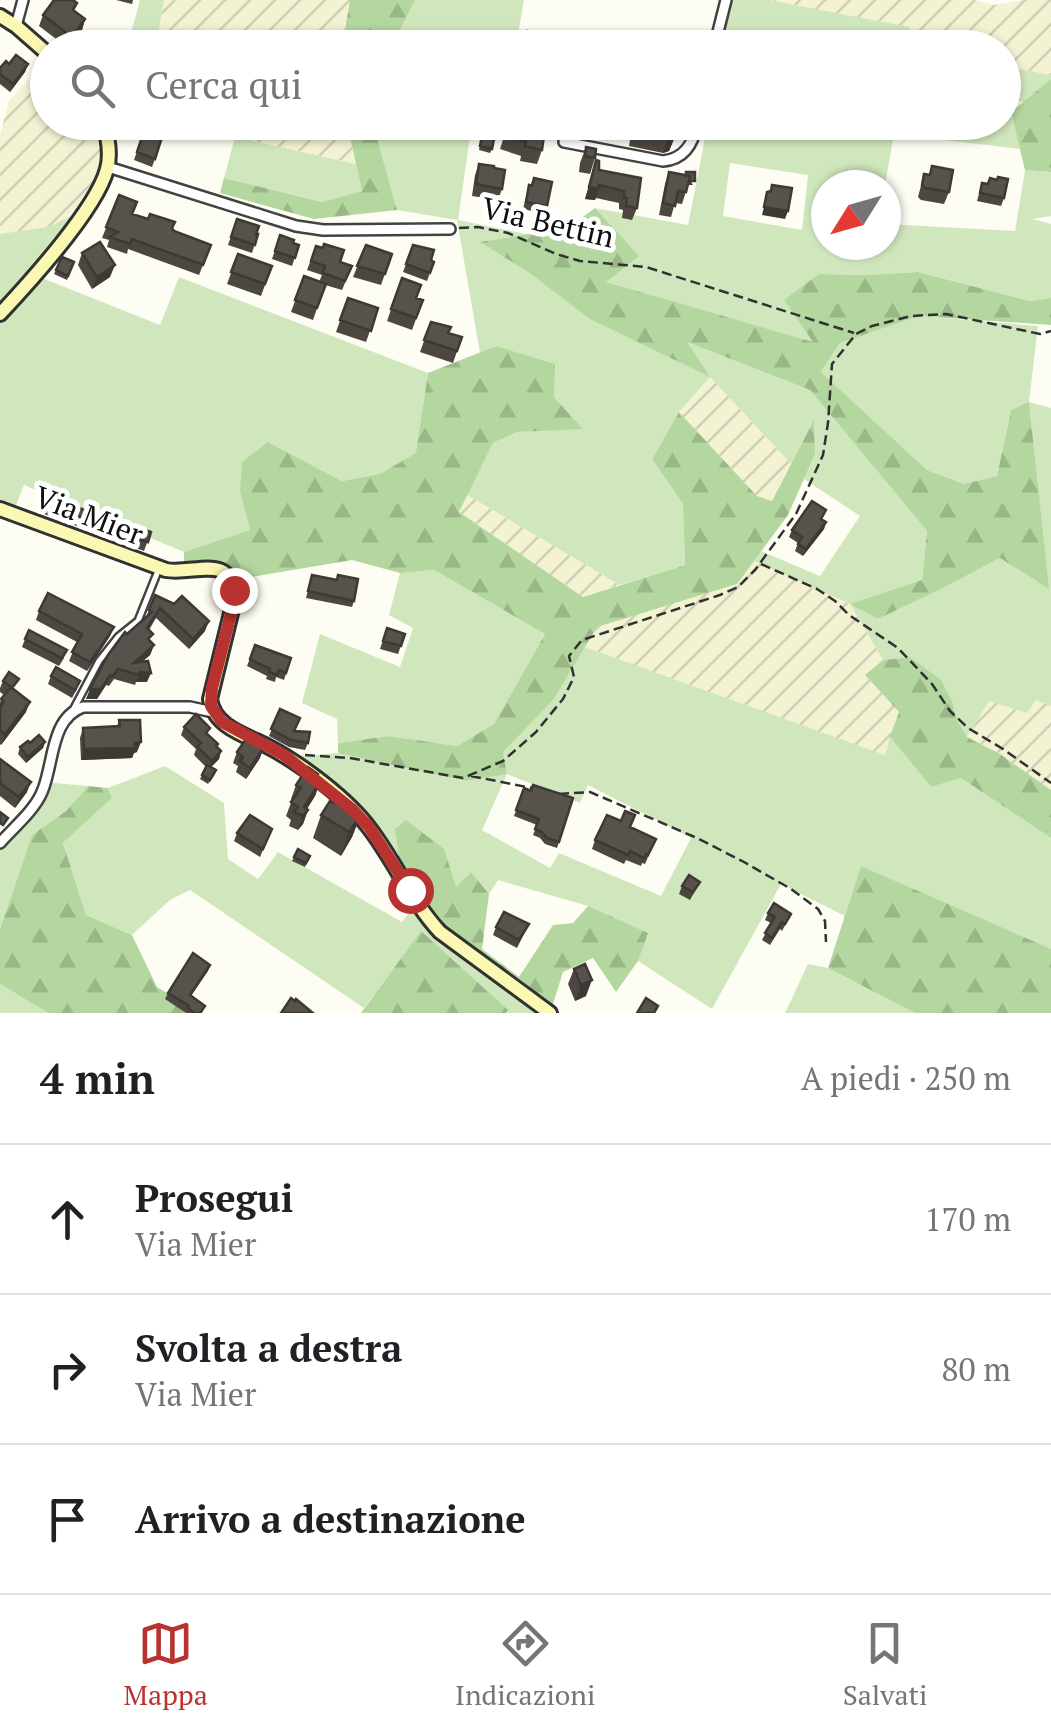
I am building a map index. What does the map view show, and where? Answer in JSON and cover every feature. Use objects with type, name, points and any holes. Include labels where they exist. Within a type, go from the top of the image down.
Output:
[{"type":"street","points":[[16,26],[23,0]]},
{"type":"street","points":[[718,30],[726,0]]},
{"type":"street","points":[[0,16],[30,38]]},
{"type":"street","points":[[0,314],[90,204],[108,167],[108,140]]},
{"type":"street","points":[[564,142],[663,161],[682,155],[692,140]]},
{"type":"street","name":"Via Bettin","points":[[108,167],[296,226],[322,230],[450,228]]},
{"type":"street","name":"Via Mier","points":[[0,509],[160,568],[176,572],[218,569],[229,576],[234,590],[233,606],[210,699],[213,712]]},
{"type":"street","points":[[0,843],[41,795],[59,732],[72,712],[82,707],[128,706],[190,707],[213,712],[228,727],[284,755],[340,798],[362,819],[440,932],[550,1013]]},
{"type":"lane","name":"Via Mier","points":[[72,712],[99,661],[138,621],[160,568]]},
{"type":"path","name":"Via Bettin","points":[[450,228],[478,227],[508,234],[580,261],[646,267],[856,334]]},
{"type":"path","points":[[284,755],[350,758],[463,778],[503,762],[563,700],[574,677],[569,656],[582,640],[738,587],[760,564],[796,514],[822,455],[832,364],[856,334],[911,316],[946,314],[1040,334],[1051,331]]},
{"type":"path","points":[[760,564],[817,589],[898,648],[968,728],[1051,783]]},
{"type":"path","points":[[468,776],[540,790]]},
{"type":"path","points":[[553,794],[590,792],[744,862],[818,909],[825,921],[826,942]]},
{"type":"green space","points":[[140,0],[164,0],[159,30],[132,30]]},
{"type":"green space","points":[[164,0],[350,0],[345,30],[159,30]]},
{"type":"green space","points":[[350,0],[415,0],[400,30],[345,30]]},
{"type":"green space","points":[[415,0],[524,0],[519,30],[401,30]]},
{"type":"green space","points":[[730,0],[770,0],[910,27],[910,30],[723,30]]},
{"type":"green space","points":[[770,0],[975,0],[994,5],[1051,0],[1051,75],[1021,69],[1021,30],[910,30]]},
{"type":"green space","points":[[1021,69],[1051,75],[1051,79],[1024,102]]},
{"type":"green space","points":[[30,78],[30,140],[105,142],[99,181],[80,212],[48,227],[4,235],[0,234],[0,135],[9,101]]},
{"type":"green space","points":[[1051,79],[1051,172],[1025,170],[1018,140],[1021,140],[1021,104]]},
{"type":"green space","points":[[234,140],[248,140],[356,164],[362,191],[323,202],[224,178]]},
{"type":"green space","points":[[248,140],[351,140],[356,164]]},
{"type":"green space","points":[[351,140],[378,140],[397,210],[314,219],[220,193],[224,178],[322,202],[362,191]]},
{"type":"green space","points":[[378,140],[470,140],[458,220],[526,234],[481,242],[708,375],[685,341],[810,390],[927,531],[922,580],[851,604],[878,619],[1000,558],[1048,588],[1029,403],[1011,410],[997,476],[964,484],[927,470],[821,372],[840,343],[919,316],[1038,326],[1029,402],[1051,408],[1051,706],[1036,700],[1027,713],[989,701],[967,737],[952,701],[910,657],[883,660],[850,604],[754,561],[761,551],[820,576],[860,516],[804,479],[815,454],[814,422],[791,464],[710,377],[679,412],[652,459],[683,504],[685,565],[620,585],[467,495],[493,443],[517,432],[582,428],[554,397],[496,346],[480,353],[457,220],[397,210]]},
{"type":"green space","points":[[705,140],[893,140],[888,170],[811,170],[811,260],[901,260],[901,225],[1015,231],[1025,170],[1051,172],[1051,216],[1032,219],[1051,224],[1051,298],[1030,301],[918,272],[819,274],[815,343],[605,282],[638,256],[595,208],[688,225]],"holes":[[[730,163],[808,175],[802,230],[723,216]]]},
{"type":"green space","points":[[944,140],[1018,140],[1020,149]]},
{"type":"green space","points":[[595,208],[639,256],[606,282],[813,342],[784,300],[819,274],[918,272],[1030,301],[1051,298],[1051,325],[919,316],[840,343],[821,372],[927,470],[964,484],[997,476],[1011,410],[1029,402],[1049,589],[1000,558],[878,619],[850,604],[922,580],[927,531],[810,390],[687,342],[710,377],[590,319],[531,274],[480,242],[569,227]]},
{"type":"green space","points":[[80,212],[27,272],[160,325],[179,277],[428,373],[417,453],[380,474],[342,481],[268,442],[240,492],[250,530],[184,552],[24,485],[12,516],[0,511],[0,234],[48,227]]},
{"type":"green space","points":[[496,346],[555,364],[554,397],[583,429],[517,432],[493,443],[459,512],[583,597],[685,565],[683,504],[652,459],[679,412],[757,496],[772,501],[814,420],[815,454],[788,515],[737,584],[597,627],[554,699],[503,752],[507,774],[466,781],[338,753],[338,743],[389,736],[457,746],[494,724],[545,634],[434,570],[400,573],[352,560],[234,580],[223,568],[184,570],[184,552],[250,530],[240,492],[242,462],[268,442],[342,481],[380,474],[416,453],[428,373]]},
{"type":"green space","points":[[710,377],[791,464],[772,501],[757,496],[679,412]]},
{"type":"green space","points":[[467,495],[620,585],[583,597],[459,512]]},
{"type":"green space","points":[[754,561],[850,604],[883,660],[865,675],[899,712],[885,756],[585,647],[597,627],[736,584]]},
{"type":"green space","points":[[434,570],[545,634],[494,724],[457,746],[389,736],[338,743],[337,719],[302,703],[320,634],[400,667],[413,628],[389,615],[400,573]]},
{"type":"green space","points":[[585,647],[885,755],[890,737],[931,787],[961,778],[1051,838],[1051,950],[861,866],[845,916],[781,884],[712,1009],[638,961],[647,933],[588,906],[498,880],[489,894],[471,872],[456,888],[402,874],[364,817],[295,757],[338,753],[466,781],[507,773],[502,752],[554,699]],"holes":[[[507,774],[580,803],[588,785],[691,838],[661,896],[559,853],[550,868],[482,830]]]},
{"type":"green space","points":[[910,657],[941,680],[967,737],[1000,754],[1051,790],[1051,838],[961,778],[931,787],[890,737],[899,712],[865,675],[883,660]]},
{"type":"green space","points":[[1036,699],[1051,706],[1051,790],[1000,754],[967,737],[989,700],[1027,712]]},
{"type":"green space","points":[[165,766],[224,803],[228,859],[258,879],[278,852],[402,922],[419,899],[546,1013],[506,1013],[421,932],[364,1008],[190,890],[170,900],[132,935],[86,915],[63,843],[112,798],[108,788]]},
{"type":"green space","points":[[43,782],[88,786],[66,811],[32,835],[0,929],[0,840],[39,795]]},
{"type":"green space","points":[[88,786],[108,788],[112,798],[63,843],[86,915],[132,935],[157,987],[200,1013],[48,1013],[0,984],[0,929],[32,835],[66,811]]},
{"type":"green space","points":[[406,820],[444,849],[456,887],[471,872],[489,894],[482,949],[519,977],[553,925],[573,923],[588,906],[648,933],[638,961],[616,992],[593,958],[563,972],[552,1007],[533,996],[431,917],[402,874],[395,829]]},
{"type":"green space","points":[[861,866],[1051,949],[1051,1013],[915,1013],[828,968]]},
{"type":"green space","points":[[421,931],[508,1010],[506,1013],[361,1013]]},
{"type":"green space","points":[[808,964],[828,968],[915,1013],[785,1013]]},
{"type":"green space","points":[[0,984],[48,1013],[0,1013]]},
{"type":"building","points":[[54,0],[73,0],[77,3],[73,10],[85,19],[77,30],[63,30],[43,15]]},
{"type":"building","points":[[16,55],[28,64],[13,84],[0,74],[0,68]]},
{"type":"building","points":[[141,140],[161,140],[155,159],[137,152]]},
{"type":"building","points":[[481,140],[494,140],[492,149],[480,146]]},
{"type":"building","points":[[520,140],[543,140],[542,150],[525,146],[526,142]]},
{"type":"building","points":[[586,147],[596,149],[595,158],[585,156]]},
{"type":"building","points":[[596,160],[599,170],[641,178],[637,208],[626,206],[624,191],[599,185],[589,187]]},
{"type":"building","points":[[479,164],[505,170],[502,189],[476,184]]},
{"type":"building","points":[[932,166],[953,170],[949,192],[922,185],[924,174],[930,175]]},
{"type":"building","points":[[669,172],[690,176],[686,192],[678,191],[675,206],[663,203]]},
{"type":"building","points":[[686,172],[695,172],[695,181],[689,181]]},
{"type":"building","points":[[534,178],[552,182],[547,206],[526,202]]},
{"type":"building","points":[[990,178],[1008,179],[1004,198],[980,193],[982,183],[988,184]]},
{"type":"building","points":[[772,185],[792,188],[788,211],[764,207]]},
{"type":"building","points":[[119,195],[137,202],[132,214],[148,219],[150,214],[175,222],[174,231],[211,245],[203,265],[132,239],[130,244],[110,237],[118,232],[106,227]]},
{"type":"building","points":[[237,219],[259,226],[255,245],[231,237]]},
{"type":"building","points":[[280,235],[299,245],[295,258],[275,251]]},
{"type":"building","points":[[100,242],[115,265],[97,277],[82,253]]},
{"type":"building","points":[[324,244],[344,250],[340,262],[352,266],[345,281],[323,273],[325,266],[311,261],[316,246],[323,248]]},
{"type":"building","points":[[366,245],[392,254],[385,274],[357,266]]},
{"type":"building","points":[[413,245],[434,250],[430,273],[406,264]]},
{"type":"building","points":[[238,254],[272,266],[265,284],[231,272]]},
{"type":"building","points":[[62,257],[74,262],[68,276],[56,270]]},
{"type":"building","points":[[304,276],[326,284],[317,308],[295,300]]},
{"type":"building","points":[[402,278],[421,285],[416,298],[423,300],[416,318],[391,309]]},
{"type":"building","points":[[348,298],[378,308],[371,331],[340,320]]},
{"type":"building","points":[[431,322],[451,327],[448,333],[462,337],[457,351],[424,340]]},
{"type":"building","points":[[52,495],[129,531],[132,525],[151,532],[148,542],[47,505]]},
{"type":"building","points":[[812,501],[826,510],[821,519],[826,522],[806,549],[798,544],[802,537],[792,530]]},
{"type":"building","points":[[312,575],[358,579],[354,601],[308,591]]},
{"type":"building","points":[[48,593],[114,627],[90,662],[72,652],[82,634],[39,611]]},
{"type":"building","points":[[155,595],[174,604],[182,596],[209,621],[193,639],[160,608],[147,628],[153,634],[148,639],[154,645],[134,663],[148,661],[151,673],[139,675],[118,669],[101,689],[90,689],[125,632],[152,612],[149,610]]},
{"type":"building","points":[[387,628],[405,634],[401,646],[383,641]]},
{"type":"building","points":[[29,630],[67,650],[62,658],[25,639]]},
{"type":"building","points":[[255,645],[291,658],[286,673],[269,672],[270,669],[250,659]]},
{"type":"building","points":[[56,667],[80,681],[75,690],[51,676]]},
{"type":"building","points":[[9,672],[19,679],[12,688],[30,702],[5,734],[0,730],[0,707],[11,687],[3,681]]},
{"type":"building","points":[[280,709],[300,718],[294,731],[310,732],[308,743],[291,740],[271,729]]},
{"type":"building","points":[[196,714],[210,728],[206,733],[221,751],[212,761],[184,727]]},
{"type":"building","points":[[119,720],[140,720],[141,742],[135,743],[135,748],[84,749],[83,728],[120,726]]},
{"type":"building","points":[[39,735],[45,742],[28,757],[20,747]]},
{"type":"building","points":[[248,736],[264,747],[250,768],[240,761],[243,757],[237,752]]},
{"type":"building","points":[[0,759],[31,782],[19,797],[0,783]]},
{"type":"building","points":[[207,765],[216,770],[210,780],[202,775]]},
{"type":"building","points":[[308,767],[318,774],[315,779],[320,782],[304,807],[308,810],[303,816],[294,812],[298,807],[291,802]]},
{"type":"building","points":[[533,785],[573,798],[559,842],[535,829],[539,819],[516,810],[524,788],[531,791]]},
{"type":"building","points":[[336,798],[361,814],[349,832],[321,815]]},
{"type":"building","points":[[625,811],[635,815],[630,827],[656,839],[644,858],[595,840],[607,815],[621,821]]},
{"type":"building","points":[[250,815],[272,829],[263,849],[237,833]]},
{"type":"building","points":[[298,849],[310,856],[306,863],[294,857]]},
{"type":"building","points":[[689,875],[700,882],[693,892],[682,886]]},
{"type":"building","points":[[774,903],[791,914],[772,938],[765,933],[775,917],[768,913]]},
{"type":"building","points":[[504,912],[529,924],[519,940],[496,927]]},
{"type":"building","points":[[193,953],[210,965],[190,995],[205,1006],[200,1013],[194,1013],[168,993]]},
{"type":"building","points":[[585,964],[592,980],[581,985],[574,969]]},
{"type":"building","points":[[291,998],[296,999],[313,1013],[281,1013]]},
{"type":"building","points":[[646,998],[658,1006],[654,1013],[637,1013]]},
{"type":"route","points":[[234,590],[210,699],[213,712],[228,727],[292,761],[340,798],[369,827],[410,890]]}]
